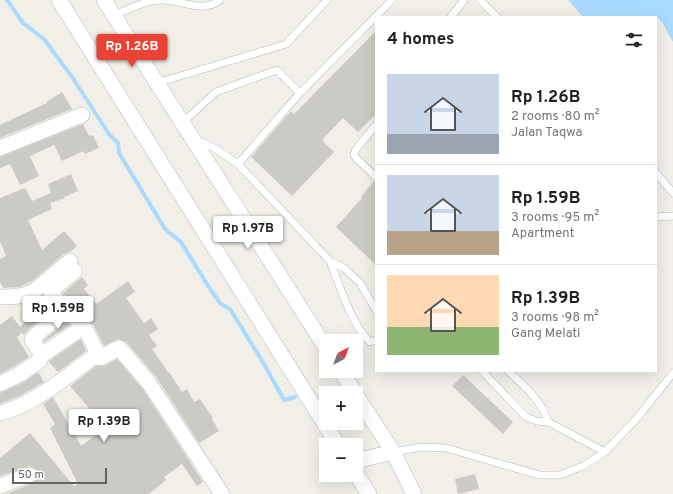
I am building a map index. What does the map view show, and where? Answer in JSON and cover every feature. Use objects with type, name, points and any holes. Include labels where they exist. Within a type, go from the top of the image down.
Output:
[{"type":"street","points":[[59,0],[334,438]]},
{"type":"street","points":[[104,0],[319,337]]},
{"type":"street","points":[[0,148],[82,115]]},
{"type":"street","points":[[0,297],[28,295],[73,266],[51,292],[52,295],[84,327],[101,358],[117,348],[120,349],[149,383],[222,494]]},
{"type":"street","points":[[42,355],[32,340],[34,336],[66,309]]},
{"type":"street","points":[[0,384],[20,374],[40,360],[42,355],[84,327]]},
{"type":"street","points":[[0,413],[6,412],[34,398],[98,354]]},
{"type":"street","points":[[363,405],[393,452],[414,494]]},
{"type":"street","points":[[363,459],[393,452]]},
{"type":"street","points":[[0,486],[29,475]]},
{"type":"street","points":[[361,482],[369,494]]},
{"type":"lane","points":[[114,15],[160,0],[197,7],[209,6],[220,0]]},
{"type":"lane","points":[[157,83],[286,44],[327,0]]},
{"type":"lane","points":[[376,16],[392,0]]},
{"type":"lane","points":[[453,16],[464,0]]},
{"type":"lane","points":[[480,0],[496,16]]},
{"type":"lane","points":[[238,164],[300,93],[375,17]]},
{"type":"lane","points":[[182,122],[216,92],[277,70],[300,93]]},
{"type":"lane","points":[[375,126],[356,149],[354,155],[375,176]]},
{"type":"lane","points":[[192,138],[216,149],[238,164],[330,261],[344,268],[360,283],[375,308]]},
{"type":"lane","points":[[657,175],[673,193]]},
{"type":"lane","points":[[657,217],[673,216]]},
{"type":"lane","points":[[330,261],[354,319],[364,336],[370,342],[375,340]]},
{"type":"lane","points":[[483,372],[526,417],[537,421],[548,422],[605,452]]},
{"type":"lane","points":[[509,372],[538,401],[548,422]]},
{"type":"lane","points":[[393,452],[422,447],[446,448],[539,475],[560,475],[583,466],[605,452],[638,416],[673,373]]},
{"type":"water","points":[[568,0],[673,0],[673,42],[657,16],[582,16]]},
{"type":"building","points":[[375,32],[375,115],[358,132],[343,118],[322,140],[334,152],[292,196],[251,157],[291,111],[294,114]]},
{"type":"building","points":[[62,92],[72,109],[0,138],[0,125],[47,103],[46,102]]},
{"type":"building","points":[[83,124],[89,136],[93,135],[99,148],[85,154],[83,151],[62,161],[54,145],[30,156],[39,176],[20,185],[10,164],[0,168],[0,157]]},
{"type":"building","points":[[71,174],[78,191],[64,197],[65,198],[50,203],[52,209],[28,220],[42,250],[64,231],[77,246],[70,252],[64,254],[32,281],[20,287],[3,288],[0,282],[0,259],[6,256],[0,241],[0,198],[25,188],[32,201],[51,193],[48,184]]},
{"type":"building","points":[[375,182],[375,264],[336,227],[362,198],[361,197]]},
{"type":"building","points":[[82,277],[88,285],[84,289],[96,304],[128,281],[135,292],[126,298],[144,323],[151,318],[158,329],[149,335],[157,346],[152,349],[182,392],[187,389],[194,402],[200,399],[213,418],[212,419],[219,431],[199,443],[157,378],[126,342],[118,339],[104,346],[92,322],[63,293]]},
{"type":"building","points":[[46,302],[53,309],[24,335],[22,333],[17,337],[29,357],[0,374],[0,325],[12,316],[20,327]]},
{"type":"building","points":[[66,321],[70,325],[44,342],[43,341]]},
{"type":"building","points":[[81,339],[86,351],[58,372],[49,361]]},
{"type":"building","points":[[117,359],[142,388],[203,482],[197,486],[182,464],[164,477],[166,480],[149,494],[6,494],[33,483],[38,477],[37,471],[30,466],[0,476],[0,458],[30,433],[74,486],[78,484],[50,428],[55,424],[43,404],[53,397],[81,446],[106,428],[70,386],[96,366],[104,366]]},
{"type":"building","points":[[38,372],[44,382],[20,396],[0,404],[0,393],[24,382]]},
{"type":"building","points":[[463,375],[513,422],[503,434],[452,386]]},
{"type":"building","points":[[475,474],[479,489],[458,494],[455,479]]},
{"type":"waterway","points":[[7,0],[23,23],[44,39],[72,77],[109,134],[118,143],[119,153],[165,229],[181,242],[210,289],[221,304],[230,309],[284,400],[295,397]]}]
